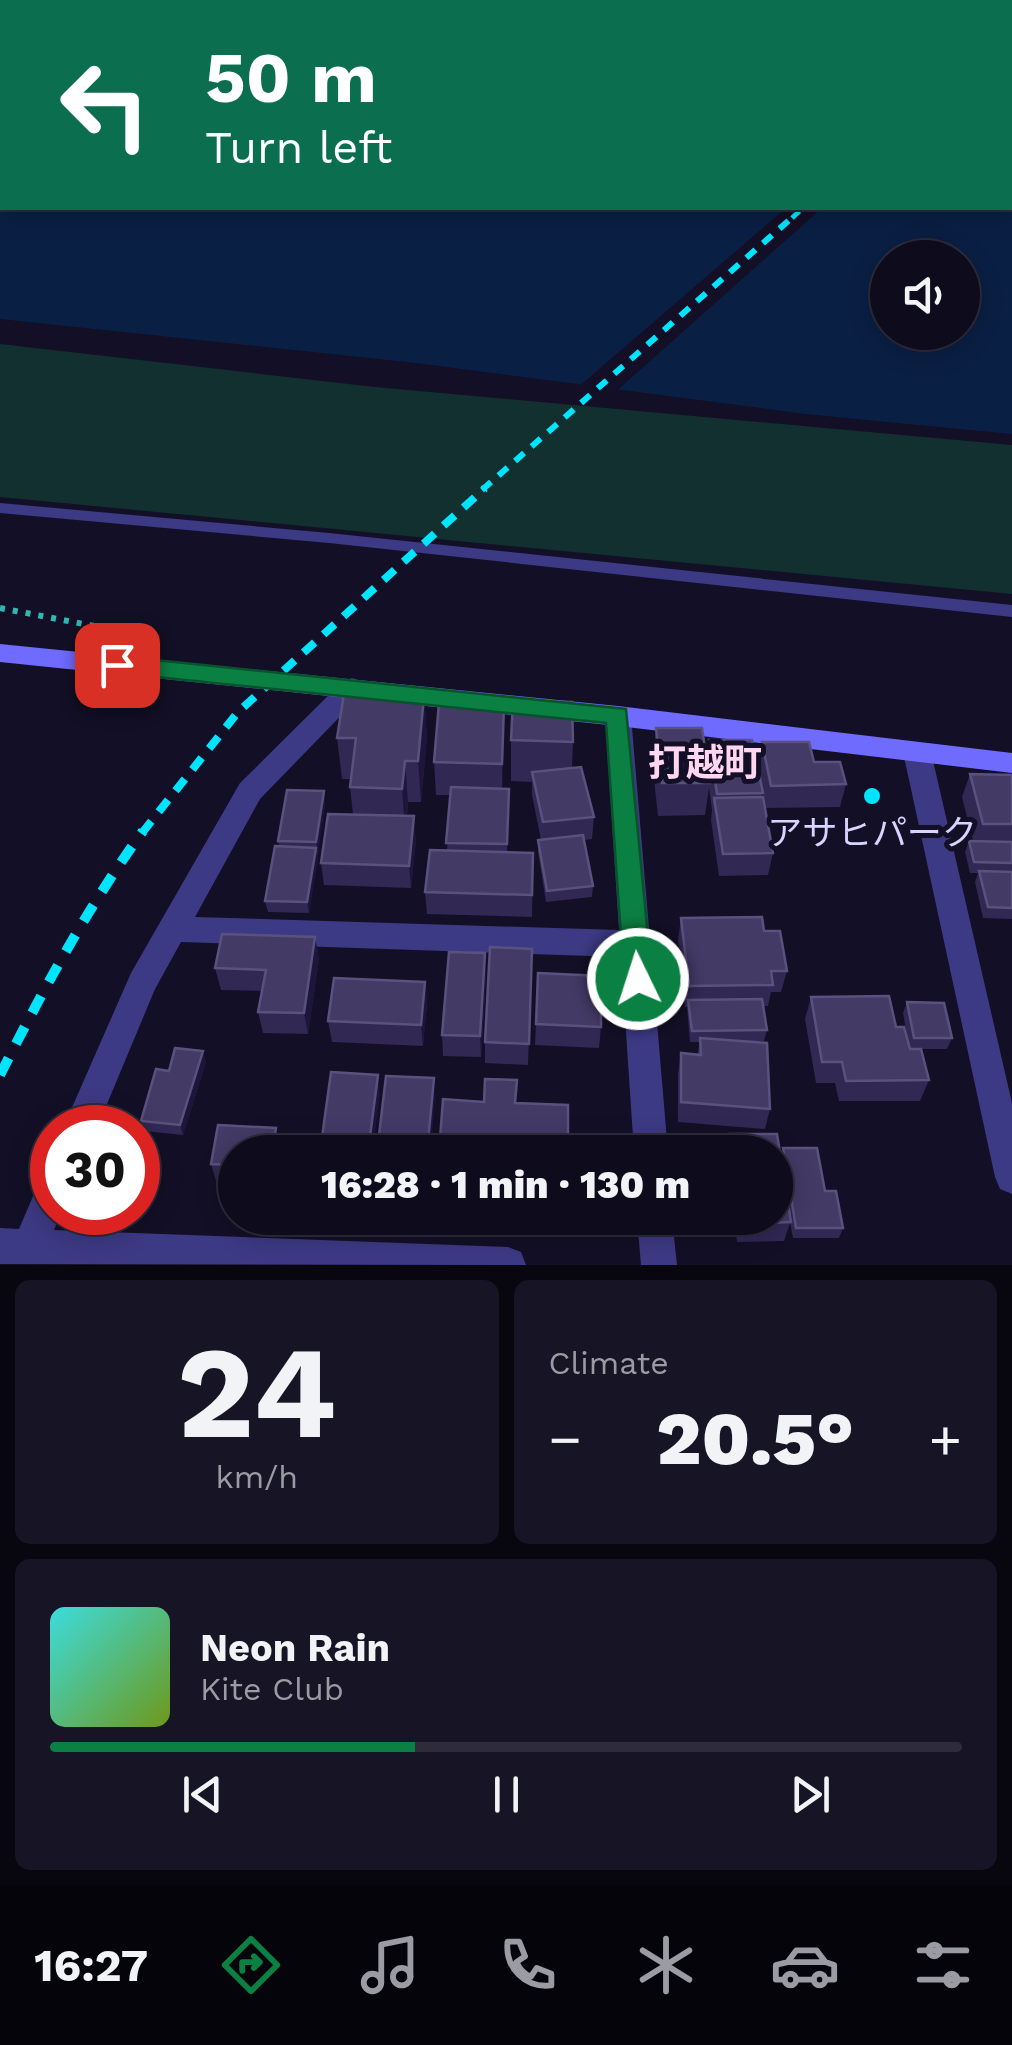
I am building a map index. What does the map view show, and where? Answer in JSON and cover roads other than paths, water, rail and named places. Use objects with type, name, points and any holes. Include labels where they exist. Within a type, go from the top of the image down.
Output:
[{"type":"street","points":[[0,653],[618,716],[1012,763]]},
{"type":"street","points":[[90,1105],[142,983],[176,929],[250,791],[352,688]]},
{"type":"street","points":[[618,716],[650,1135]]},
{"type":"street","points":[[917,752],[1012,1177]]},
{"type":"street","points":[[176,929],[636,944]]},
{"type":"street","points":[[30,1230],[17,1253],[508,1265]]},
{"type":"street","points":[[657,1235],[659,1265]]},
{"type":"lane","points":[[0,508],[329,538],[1012,611]]},
{"type":"water","points":[[0,210],[1012,210],[1012,434],[805,414],[416,363],[0,319]]},
{"type":"railway","points":[[792,218],[801,210]]},
{"type":"railway","points":[[482,490],[795,215]]},
{"type":"railway","points":[[142,833],[238,712],[485,488]]},
{"type":"railway","points":[[0,1075],[67,950],[143,831]]},
{"type":"place","name":"アサヒパーク","points":[[872,796]]},
{"type":"district","name":"打越町","points":[[705,763]]}]
